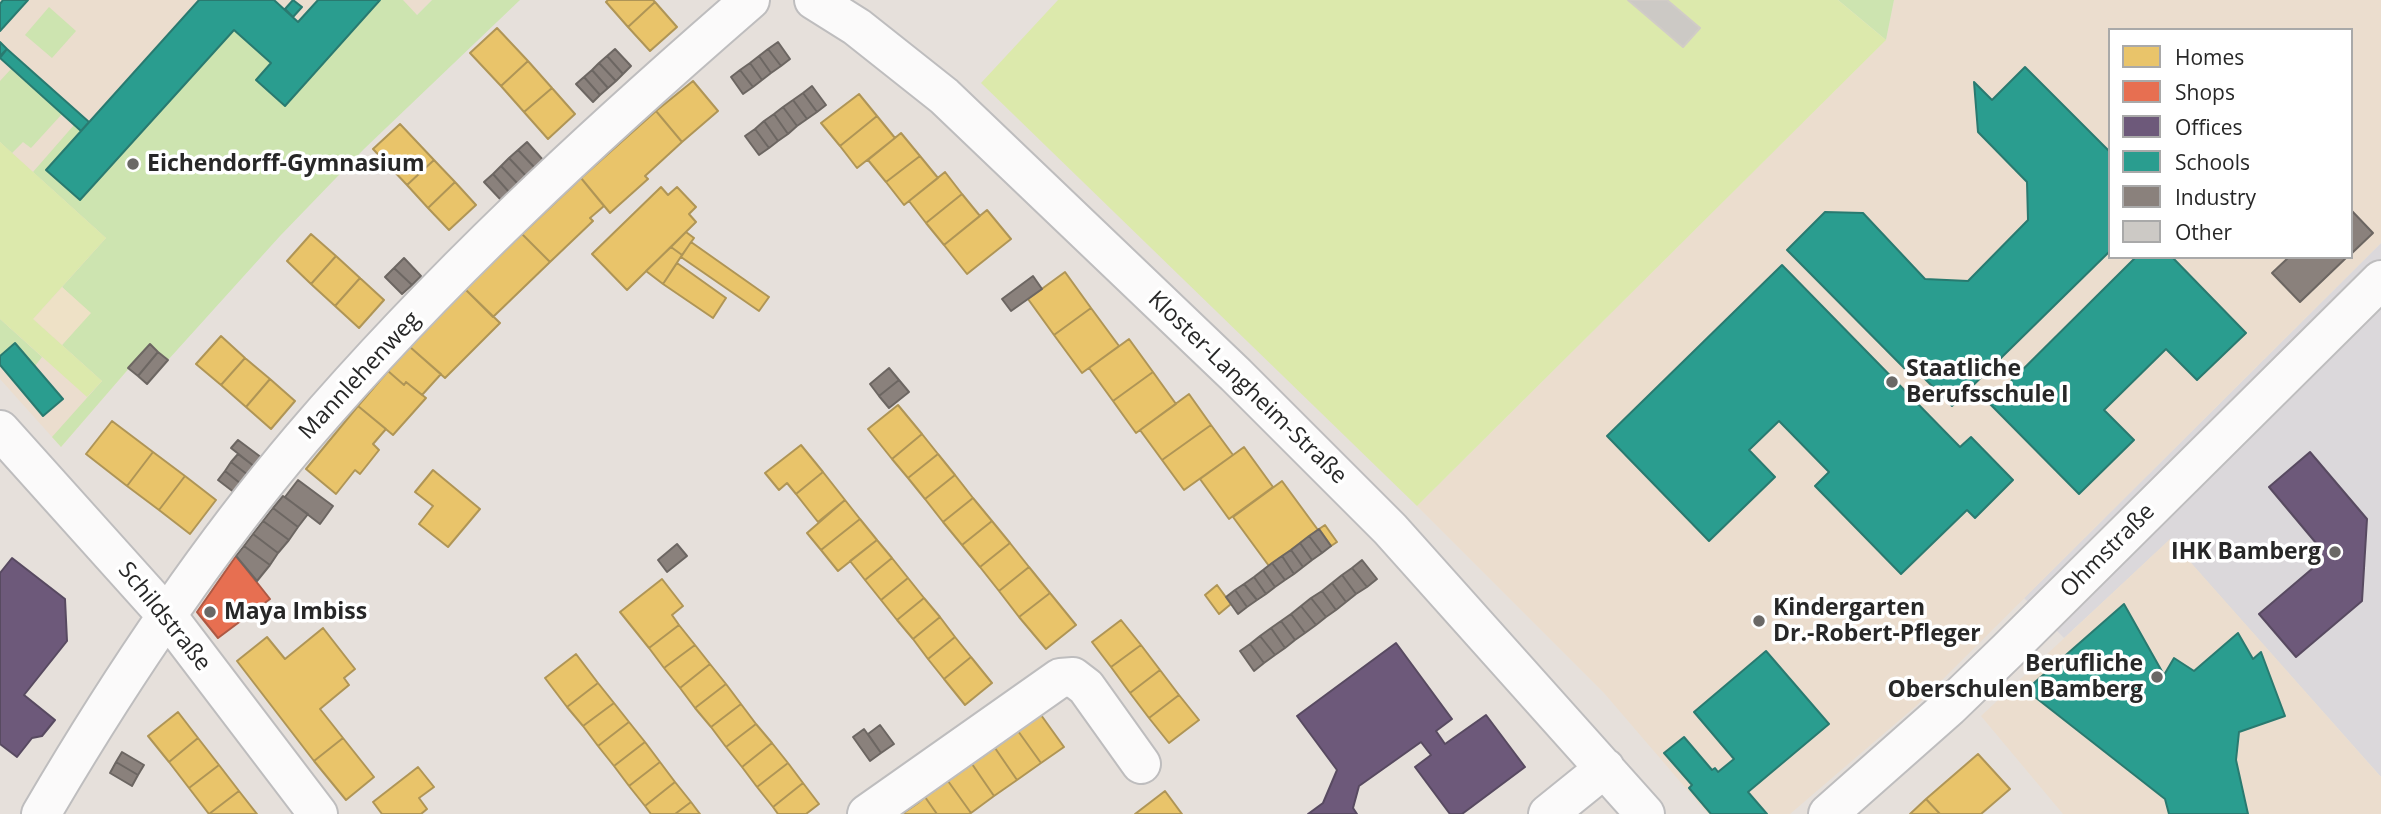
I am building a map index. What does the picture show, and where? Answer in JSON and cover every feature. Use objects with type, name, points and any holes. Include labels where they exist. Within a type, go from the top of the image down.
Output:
[{"type":"street","name":"Mannlehenweg","points":[[41,814],[69,765],[168,617],[263,487],[303,438],[384,348],[510,217],[750,0]]},
{"type":"street","name":"Kloster-Langheim-Straße","points":[[814,0],[857,27],[944,96],[1236,375],[1390,529],[1645,814]]},
{"type":"street","name":"Ohmstraße","points":[[1828,814],[1949,707],[2007,651],[2381,280]]},
{"type":"street","name":"Schildstraße","points":[[0,430],[168,617],[318,814]]},
{"type":"street","points":[[867,814],[1060,678],[1073,677],[1086,687],[1142,765]]},
{"type":"street","points":[[1548,814],[1605,768]]},
{"type":"shaded area","name":"Eichendorff-Gymnasium","points":[[0,0],[432,0],[115,312],[150,344],[61,447],[0,379]]},
{"type":"shaded area","name":"Staatliche Berufsschule I","points":[[1894,0],[2381,0],[2381,243],[1916,706],[1790,814],[1708,814],[1604,693],[1417,506],[1886,40]]},
{"type":"shaded area","points":[[2381,243],[2381,777],[2170,540],[2064,638],[2024,598]]},
{"type":"shaded area","name":"Berufliche Oberschulen Bamberg","points":[[2170,539],[2381,777],[2381,814],[2063,814],[1981,716]]},
{"type":"green space","points":[[380,0],[403,0],[417,15],[432,0],[520,0],[364,149],[280,236],[168,360],[150,344],[61,447],[52,437],[102,381],[62,345],[90,313],[62,287],[106,238],[33,172],[74,125],[81,131],[46,170],[81,200],[234,30],[271,63],[285,105]]},
{"type":"green space","points":[[1058,0],[1838,0],[1886,40],[1417,506],[981,83]]},
{"type":"green space","points":[[1838,0],[1894,0],[1886,40]]},
{"type":"green space","points":[[49,7],[76,31],[52,58],[25,35]]},
{"type":"green space","points":[[11,69],[62,114],[31,148],[23,142],[12,153],[0,142],[0,81]]},
{"type":"green space","points":[[0,142],[106,238],[33,319],[102,381],[87,397],[0,319]]},
{"type":"green space","points":[[0,319],[42,357],[35,366],[15,343],[0,356]]},
{"type":"sand","points":[[62,287],[91,313],[62,345],[33,319]]},
{"type":"building: Homes","points":[[606,2],[655,2],[628,27]]},
{"type":"building: Homes","points":[[655,2],[677,27],[650,51],[628,27]]},
{"type":"building: Homes","points":[[497,28],[528,61],[501,86],[470,53]]},
{"type":"building: Homes","points":[[528,61],[552,88],[524,112],[501,86]]},
{"type":"building: Homes","points":[[693,81],[718,111],[682,142],[656,111]]},
{"type":"building: Homes","points":[[552,88],[575,114],[548,139],[524,112]]},
{"type":"building: Homes","points":[[859,94],[877,116],[840,146],[821,123]]},
{"type":"building: Homes","points":[[656,111],[682,142],[645,176],[648,179],[610,213],[581,178]]},
{"type":"building: Homes","points":[[877,116],[895,138],[857,168],[840,146]]},
{"type":"building: Homes","points":[[400,124],[434,160],[407,185],[373,149]]},
{"type":"building: Homes","points":[[901,133],[920,156],[886,182],[868,160]]},
{"type":"building: Homes","points":[[920,156],[938,178],[904,205],[886,182]]},
{"type":"building: Homes","points":[[434,160],[455,182],[428,208],[407,185]]},
{"type":"building: Homes","points":[[945,172],[962,194],[926,223],[909,201]]},
{"type":"building: Homes","points":[[581,178],[604,206],[590,218],[593,221],[550,262],[522,234]]},
{"type":"building: Homes","points":[[455,182],[476,205],[449,230],[428,208]]},
{"type":"building: Homes","points":[[661,187],[668,195],[677,187],[696,207],[689,214],[696,222],[627,290],[592,254]]},
{"type":"building: Homes","points":[[962,194],[980,216],[944,245],[926,223]]},
{"type":"building: Homes","points":[[987,210],[1011,239],[967,274],[944,245]]},
{"type":"building: Homes","points":[[686,232],[694,238],[682,255],[671,247]]},
{"type":"building: Homes","points":[[311,234],[336,256],[311,284],[287,261]]},
{"type":"building: Homes","points":[[522,234],[550,262],[493,317],[465,289]]},
{"type":"building: Homes","points":[[691,242],[769,297],[759,311],[681,257]]},
{"type":"building: Homes","points":[[671,247],[682,255],[663,284],[646,271]]},
{"type":"building: Homes","points":[[336,256],[360,278],[335,306],[311,284]]},
{"type":"building: Homes","points":[[677,263],[726,298],[713,318],[663,284]]},
{"type":"building: Homes","points":[[1065,272],[1091,308],[1054,335],[1028,299]]},
{"type":"building: Homes","points":[[360,278],[384,300],[359,328],[335,306]]},
{"type":"building: Homes","points":[[465,289],[500,323],[445,378],[410,347]]},
{"type":"building: Homes","points":[[1091,308],[1119,346],[1082,373],[1054,335]]},
{"type":"building: Homes","points":[[221,336],[245,358],[221,385],[196,364]]},
{"type":"building: Homes","points":[[1129,339],[1153,372],[1113,401],[1089,368]]},
{"type":"building: Homes","points":[[410,347],[441,374],[422,395],[406,382],[404,385],[388,371]]},
{"type":"building: Homes","points":[[245,358],[270,379],[246,407],[221,385]]},
{"type":"building: Homes","points":[[388,371],[404,385],[406,382],[426,398],[393,435],[358,406]]},
{"type":"building: Homes","points":[[1153,372],[1176,404],[1136,433],[1113,401]]},
{"type":"building: Homes","points":[[270,379],[295,401],[271,429],[246,407]]},
{"type":"building: Homes","points":[[1189,394],[1211,425],[1162,460],[1140,430]]},
{"type":"building: Homes","points":[[898,405],[922,434],[892,459],[868,429]]},
{"type":"building: Homes","points":[[358,406],[386,429],[373,444],[379,450],[360,474],[355,470],[336,494],[306,469]]},
{"type":"building: Homes","points":[[112,421],[153,452],[127,486],[86,454]]},
{"type":"building: Homes","points":[[1211,425],[1233,455],[1184,490],[1162,460]]},
{"type":"building: Homes","points":[[922,434],[938,454],[908,478],[892,459]]},
{"type":"building: Homes","points":[[801,445],[823,472],[796,494],[787,483],[779,490],[765,473]]},
{"type":"building: Homes","points":[[1244,447],[1273,487],[1229,519],[1200,479]]},
{"type":"building: Homes","points":[[153,452],[185,476],[159,510],[127,486]]},
{"type":"building: Homes","points":[[938,454],[955,475],[925,499],[908,478]]},
{"type":"building: Homes","points":[[433,470],[480,509],[448,547],[419,524],[433,506],[415,492]]},
{"type":"building: Homes","points":[[823,472],[845,500],[818,522],[796,494]]},
{"type":"building: Homes","points":[[955,475],[973,498],[943,522],[925,499]]},
{"type":"building: Homes","points":[[185,476],[216,500],[190,534],[159,510]]},
{"type":"building: Homes","points":[[1282,481],[1318,530],[1269,566],[1233,517]]},
{"type":"building: Homes","points":[[973,498],[992,521],[962,545],[943,522]]},
{"type":"building: Homes","points":[[845,500],[860,519],[821,550],[807,533]]},
{"type":"building: Homes","points":[[860,519],[877,540],[838,571],[821,550]]},
{"type":"building: Homes","points":[[992,521],[1010,543],[980,567],[962,545]]},
{"type":"building: Homes","points":[[1325,525],[1337,542],[1331,546],[1319,529]]},
{"type":"building: Homes","points":[[877,540],[892,558],[865,580],[850,561]]},
{"type":"building: Homes","points":[[1010,543],[1029,567],[999,591],[980,567]]},
{"type":"building: Homes","points":[[892,558],[908,578],[881,600],[865,580]]},
{"type":"building: Homes","points":[[1029,567],[1050,593],[1019,617],[999,591]]},
{"type":"building: Homes","points":[[908,578],[924,598],[897,620],[881,600]]},
{"type":"building: Homes","points":[[662,579],[683,606],[672,615],[679,625],[649,648],[620,612]]},
{"type":"building: Homes","points":[[1217,585],[1231,604],[1219,614],[1205,595]]},
{"type":"building: Homes","points":[[1050,593],[1076,625],[1046,649],[1019,617]]},
{"type":"building: Homes","points":[[924,598],[940,617],[913,639],[897,620]]},
{"type":"building: Homes","points":[[940,617],[955,637],[928,659],[913,639]]},
{"type":"building: Homes","points":[[1121,620],[1141,645],[1111,667],[1092,642]]},
{"type":"building: Homes","points":[[679,625],[695,645],[664,668],[649,648]]},
{"type":"building: Homes","points":[[323,628],[355,669],[344,678],[349,685],[320,709],[343,738],[314,761],[237,661],[267,637],[285,659]]},
{"type":"building: Homes","points":[[955,637],[971,657],[944,679],[928,659]]},
{"type":"building: Homes","points":[[695,645],[710,664],[680,688],[664,668]]},
{"type":"building: Homes","points":[[1141,645],[1160,670],[1130,693],[1111,667]]},
{"type":"building: Homes","points":[[576,654],[598,683],[567,707],[545,678]]},
{"type":"building: Homes","points":[[971,657],[992,683],[965,705],[944,679]]},
{"type":"building: Homes","points":[[710,664],[726,684],[695,708],[680,688]]},
{"type":"building: Homes","points":[[1160,670],[1179,695],[1149,718],[1130,693]]},
{"type":"building: Homes","points":[[598,683],[614,703],[583,726],[567,707]]},
{"type":"building: Homes","points":[[726,684],[741,704],[711,727],[695,708]]},
{"type":"building: Homes","points":[[1179,695],[1199,720],[1169,743],[1149,718]]},
{"type":"building: Homes","points":[[614,703],[629,722],[598,746],[583,726]]},
{"type":"building: Homes","points":[[741,704],[756,724],[726,747],[711,727]]},
{"type":"building: Homes","points":[[178,712],[198,738],[169,762],[148,736]]},
{"type":"building: Homes","points":[[1041,715],[1064,747],[1041,763],[1018,731]]},
{"type":"building: Homes","points":[[629,722],[645,742],[614,766],[598,746]]},
{"type":"building: Homes","points":[[756,724],[772,743],[742,767],[726,747]]},
{"type":"building: Homes","points":[[1018,731],[1041,763],[1017,780],[995,748]]},
{"type":"building: Homes","points":[[198,738],[219,765],[189,788],[169,762]]},
{"type":"building: Homes","points":[[343,738],[374,777],[346,800],[314,761]]},
{"type":"building: Homes","points":[[645,742],[660,762],[629,786],[614,766]]},
{"type":"building: Homes","points":[[772,743],[788,763],[757,787],[742,767]]},
{"type":"building: Homes","points":[[995,748],[1017,780],[994,796],[972,764]]},
{"type":"building: Homes","points":[[1978,754],[2010,789],[1981,814],[1940,814],[1926,799]]},
{"type":"building: Homes","points":[[660,762],[675,782],[645,806],[629,786]]},
{"type":"building: Homes","points":[[788,763],[803,783],[773,807],[757,787]]},
{"type":"building: Homes","points":[[972,764],[994,796],[971,813],[948,781]]},
{"type":"building: Homes","points":[[219,765],[239,791],[209,814],[189,788]]},
{"type":"building: Homes","points":[[418,767],[434,787],[419,798],[427,809],[421,814],[382,814],[373,802]]},
{"type":"building: Homes","points":[[948,781],[971,813],[937,814],[925,797]]},
{"type":"building: Homes","points":[[675,782],[691,802],[675,814],[651,814],[645,806]]},
{"type":"building: Homes","points":[[803,783],[819,804],[806,814],[778,814],[773,807]]},
{"type":"building: Homes","points":[[239,791],[257,814],[209,814]]},
{"type":"building: Homes","points":[[1165,791],[1182,814],[1135,814]]},
{"type":"building: Homes","points":[[925,797],[937,814],[902,814],[918,803]]},
{"type":"building: Homes","points":[[1926,799],[1940,814],[1910,814]]},
{"type":"building: Homes","points":[[691,802],[700,814],[675,814]]},
{"type":"building: Shops","points":[[236,556],[270,599],[218,638],[197,612]]},
{"type":"building: Offices","name":"IHK Bamberg","points":[[2310,452],[2367,519],[2362,601],[2296,657],[2259,614],[2313,568],[2301,555],[2316,543],[2269,487]]},
{"type":"building: Offices","points":[[12,558],[65,599],[67,641],[24,695],[55,720],[42,736],[32,738],[17,757],[0,744],[0,573]]},
{"type":"building: Offices","points":[[1396,643],[1452,719],[1436,731],[1445,744],[1486,715],[1525,767],[1462,814],[1450,814],[1415,767],[1431,755],[1421,742],[1359,786],[1353,808],[1357,814],[1308,814],[1323,803],[1337,770],[1297,716]]},
{"type":"building: Schools","points":[[3,0],[28,0],[0,31],[0,4]]},
{"type":"building: Schools","points":[[199,0],[274,0],[298,22],[318,0],[380,0],[285,106],[256,80],[271,63],[234,30],[80,200],[46,170]]},
{"type":"building: Schools","points":[[293,0],[302,7],[293,17],[285,9]]},
{"type":"building: Schools","points":[[0,42],[7,49],[0,56]]},
{"type":"building: Schools","points":[[7,49],[89,122],[81,131],[0,58]]},
{"type":"building: Schools","points":[[2025,67],[2108,150],[2108,253],[1952,406],[1918,372],[1913,377],[1787,250],[1825,212],[1863,213],[1925,279],[1968,281],[2028,220],[2027,182],[1978,132],[1974,82],[1992,100]]},
{"type":"building: Schools","points":[[2134,259],[2174,259],[2246,333],[2197,380],[2166,349],[2104,410],[2134,440],[2079,494],[1989,403]]},
{"type":"building: Schools","points":[[1782,265],[1960,447],[1971,437],[2013,480],[1975,518],[1967,510],[1901,574],[1815,486],[1829,472],[1779,421],[1749,450],[1775,477],[1709,541],[1607,436]]},
{"type":"building: Schools","points":[[15,343],[63,399],[43,416],[0,365],[0,356]]},
{"type":"building: Schools","points":[[2124,604],[2164,675],[2174,658],[2194,671],[2238,633],[2253,659],[2261,652],[2285,716],[2239,732],[2236,760],[2248,814],[2169,814],[2165,799],[2026,690]]},
{"type":"building: Schools","points":[[1766,651],[1829,724],[1748,792],[1767,814],[1711,814],[1689,788],[1692,785],[1664,753],[1684,737],[1712,770],[1715,768],[1718,772],[1734,759],[1694,712]]},
{"type":"building: Industry","points":[[778,42],[790,59],[781,66],[768,49]]},
{"type":"building: Industry","points":[[615,49],[631,66],[623,74],[607,56]]},
{"type":"building: Industry","points":[[768,49],[781,66],[771,73],[759,56]]},
{"type":"building: Industry","points":[[607,56],[623,74],[616,81],[599,63]]},
{"type":"building: Industry","points":[[759,56],[771,73],[762,80],[750,63]]},
{"type":"building: Industry","points":[[599,63],[616,81],[608,88],[592,70]]},
{"type":"building: Industry","points":[[750,63],[762,80],[753,87],[740,70]]},
{"type":"building: Industry","points":[[592,70],[608,88],[600,95],[584,77]]},
{"type":"building: Industry","points":[[740,70],[753,87],[743,94],[731,77]]},
{"type":"building: Industry","points":[[584,77],[600,95],[593,102],[576,84]]},
{"type":"building: Industry","points":[[812,86],[826,105],[817,112],[803,93]]},
{"type":"building: Industry","points":[[803,93],[817,112],[807,119],[793,100]]},
{"type":"building: Industry","points":[[793,100],[807,119],[797,126],[783,107]]},
{"type":"building: Industry","points":[[783,107],[797,126],[788,134],[774,114]]},
{"type":"building: Industry","points":[[774,114],[788,134],[778,141],[764,121]]},
{"type":"building: Industry","points":[[764,121],[778,141],[769,148],[755,129]]},
{"type":"building: Industry","points":[[755,129],[769,148],[759,155],[745,136]]},
{"type":"building: Industry","points":[[527,142],[543,160],[535,168],[518,150]]},
{"type":"building: Industry","points":[[518,150],[535,168],[526,176],[509,158]]},
{"type":"building: Industry","points":[[509,158],[526,176],[518,184],[501,166]]},
{"type":"building: Industry","points":[[501,166],[518,184],[509,192],[493,174]]},
{"type":"building: Industry","points":[[493,174],[509,192],[501,200],[484,182]]},
{"type":"building: Industry","points":[[2353,212],[2373,233],[2353,252]]},
{"type":"building: Industry","points":[[404,258],[421,276],[412,285],[394,268]]},
{"type":"building: Industry","points":[[2287,259],[2345,259],[2300,302],[2272,273]]},
{"type":"building: Industry","points":[[394,268],[412,285],[402,294],[385,277]]},
{"type":"building: Industry","points":[[1033,276],[1042,289],[1011,311],[1002,299]]},
{"type":"building: Industry","points":[[150,344],[158,352],[138,376],[128,368]]},
{"type":"building: Industry","points":[[158,352],[168,360],[147,384],[138,376]]},
{"type":"building: Industry","points":[[889,368],[899,380],[879,396],[870,384]]},
{"type":"building: Industry","points":[[899,380],[909,392],[889,408],[879,396]]},
{"type":"building: Industry","points":[[238,440],[262,458],[255,467],[231,448]]},
{"type":"building: Industry","points":[[238,454],[255,467],[248,475],[231,462]]},
{"type":"building: Industry","points":[[231,462],[248,475],[241,484],[225,471]]},
{"type":"building: Industry","points":[[225,471],[241,484],[235,493],[218,480]]},
{"type":"building: Industry","points":[[298,480],[333,506],[320,524],[285,497]]},
{"type":"building: Industry","points":[[283,496],[308,514],[298,527],[273,508]]},
{"type":"building: Industry","points":[[273,508],[298,527],[289,540],[263,521]]},
{"type":"building: Industry","points":[[263,521],[289,540],[278,553],[253,534]]},
{"type":"building: Industry","points":[[1319,529],[1331,546],[1322,553],[1309,536]]},
{"type":"building: Industry","points":[[253,534],[278,553],[270,565],[244,546]]},
{"type":"building: Industry","points":[[1309,536],[1322,553],[1312,560],[1300,543]]},
{"type":"building: Industry","points":[[1300,543],[1312,560],[1303,567],[1291,550]]},
{"type":"building: Industry","points":[[677,544],[687,556],[667,572],[658,560]]},
{"type":"building: Industry","points":[[244,546],[270,565],[257,581],[236,556]]},
{"type":"building: Industry","points":[[1291,550],[1303,567],[1294,574],[1282,556]]},
{"type":"building: Industry","points":[[1282,556],[1294,574],[1285,580],[1272,563]]},
{"type":"building: Industry","points":[[1362,560],[1377,579],[1367,587],[1352,568]]},
{"type":"building: Industry","points":[[1272,563],[1285,580],[1275,587],[1263,570]]},
{"type":"building: Industry","points":[[1352,568],[1367,587],[1356,594],[1342,575]]},
{"type":"building: Industry","points":[[1263,570],[1275,587],[1266,594],[1254,577]]},
{"type":"building: Industry","points":[[1342,575],[1356,594],[1346,602],[1332,583]]},
{"type":"building: Industry","points":[[1254,577],[1266,594],[1257,600],[1244,584]]},
{"type":"building: Industry","points":[[1332,583],[1346,602],[1336,610],[1322,591]]},
{"type":"building: Industry","points":[[1244,584],[1257,600],[1247,607],[1235,590]]},
{"type":"building: Industry","points":[[1235,590],[1247,607],[1238,614],[1226,597]]},
{"type":"building: Industry","points":[[1322,591],[1336,610],[1326,617],[1311,598]]},
{"type":"building: Industry","points":[[1311,598],[1326,617],[1316,625],[1301,606]]},
{"type":"building: Industry","points":[[1301,606],[1316,625],[1305,633],[1291,614]]},
{"type":"building: Industry","points":[[1291,614],[1305,633],[1295,640],[1281,621]]},
{"type":"building: Industry","points":[[1281,621],[1295,640],[1285,648],[1271,628]]},
{"type":"building: Industry","points":[[1271,628],[1285,648],[1275,655],[1260,636]]},
{"type":"building: Industry","points":[[1260,636],[1275,655],[1264,663],[1250,644]]},
{"type":"building: Industry","points":[[1250,644],[1264,663],[1254,671],[1240,651]]},
{"type":"building: Industry","points":[[880,725],[894,744],[881,753],[868,734]]},
{"type":"building: Industry","points":[[864,729],[881,753],[870,761],[853,737]]},
{"type":"building: Industry","points":[[122,752],[144,765],[138,775],[116,762]]},
{"type":"building: Industry","points":[[116,762],[138,775],[132,786],[110,773]]},
{"type":"building: Other","points":[[1628,0],[1667,0],[1700,28],[1683,47]]},
{"type":"place","name":"Eichendorff-Gymnasium","points":[[133,164]]},
{"type":"place","name":"Staatliche Berufsschule I","points":[[1892,382]]},
{"type":"place","name":"IHK Bamberg","points":[[2335,552]]},
{"type":"place","name":"Maya Imbiss","points":[[210,612]]},
{"type":"place","name":"Kindergarten Dr.-Robert-Pfleger","points":[[1759,621]]},
{"type":"place","name":"Berufliche Oberschulen Bamberg","points":[[2157,677]]}]
